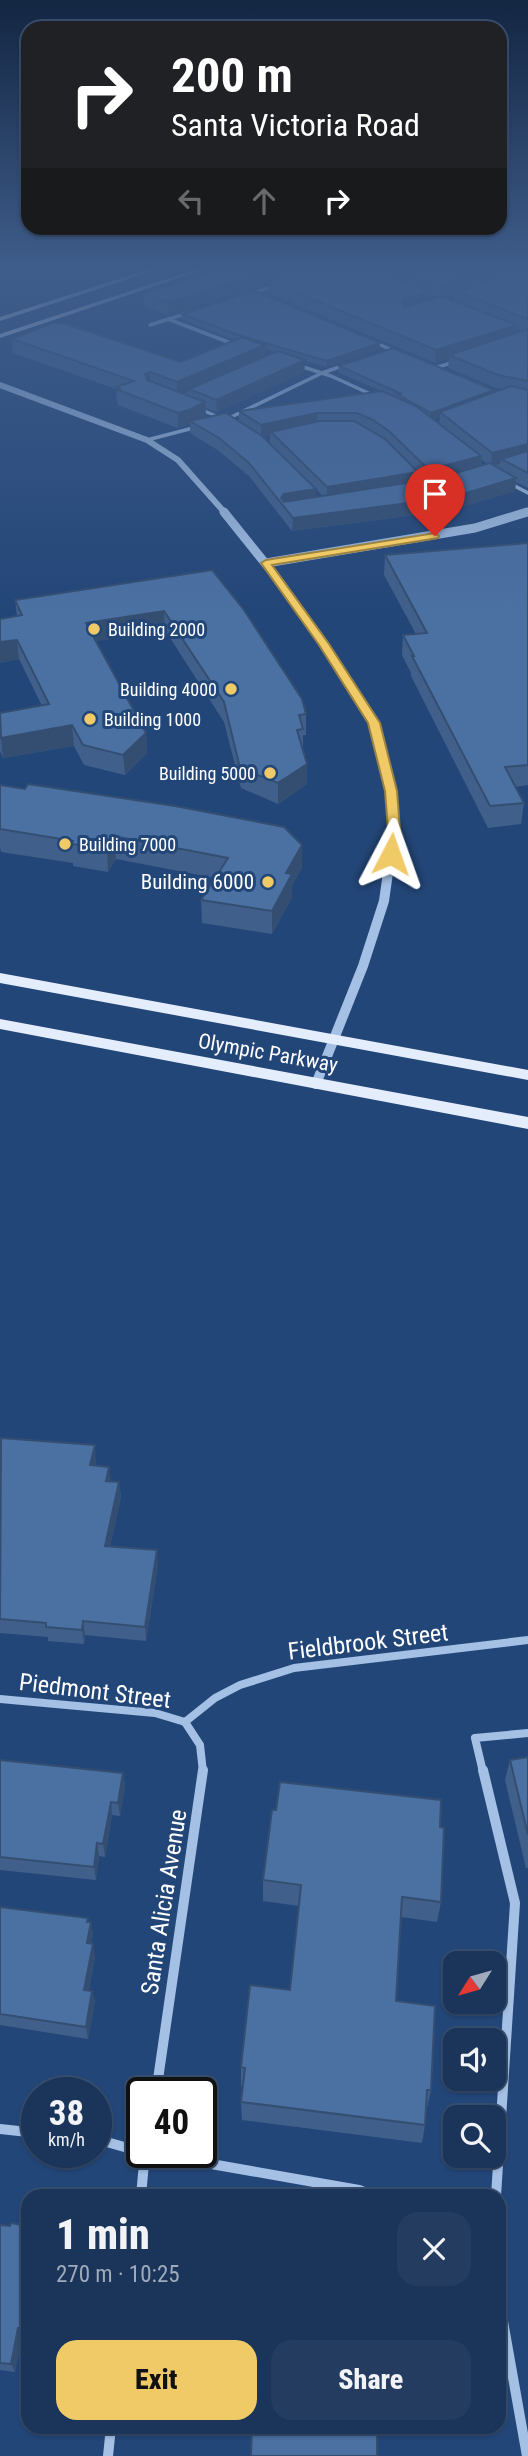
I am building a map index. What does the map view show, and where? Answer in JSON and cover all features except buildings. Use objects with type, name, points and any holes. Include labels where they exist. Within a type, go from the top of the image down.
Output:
[{"type":"main road","name":"Olympic Parkway","points":[[0,978],[331,1041],[528,1075]]},
{"type":"main road","name":"Olympic Parkway","points":[[0,1024],[528,1123]]},
{"type":"street","points":[[212,423],[225,420],[301,383]]},
{"type":"street","points":[[344,383],[381,398]]},
{"type":"street","points":[[0,385],[147,440],[178,460],[199,481],[266,563],[324,644],[374,723],[391,791],[394,830],[384,901],[363,966],[316,1084]]},
{"type":"street","points":[[188,405],[233,425]]},
{"type":"street","points":[[147,440],[199,427]]},
{"type":"street","points":[[500,479],[528,493]]},
{"type":"street","points":[[266,563],[426,538],[475,528],[528,512]]},
{"type":"street","name":"Fieldbrook Street","points":[[185,1722],[215,1698],[240,1685],[295,1668],[528,1640]]},
{"type":"street","name":"Piedmont Street","points":[[0,1699],[155,1713],[185,1722]]},
{"type":"street","name":"Santa Alicia Avenue","points":[[158,2077],[202,1786],[203,1750],[199,1738],[185,1722]]},
{"type":"street","points":[[496,2189],[515,1903],[475,1738],[528,1733]]},
{"type":"street","points":[[0,2129],[21,2131]]},
{"type":"street","points":[[217,2165],[353,2189]]},
{"type":"street","points":[[141,2189],[143,2168]]},
{"type":"street","points":[[506,2338],[527,2456]]},
{"type":"street","points":[[108,2456],[110,2434]]},
{"type":"place","name":"Building 2000","points":[[94,629]]},
{"type":"place","name":"Building 4000","points":[[231,689]]},
{"type":"place","name":"Building 1000","points":[[90,719]]},
{"type":"place","name":"Building 5000","points":[[270,773]]},
{"type":"place","name":"Building 7000","points":[[65,844]]},
{"type":"place","name":"Building 6000","points":[[268,882]]},
{"type":"route","points":[[391,854],[394,830],[391,791],[374,723],[324,644],[266,563],[435,536]]}]
